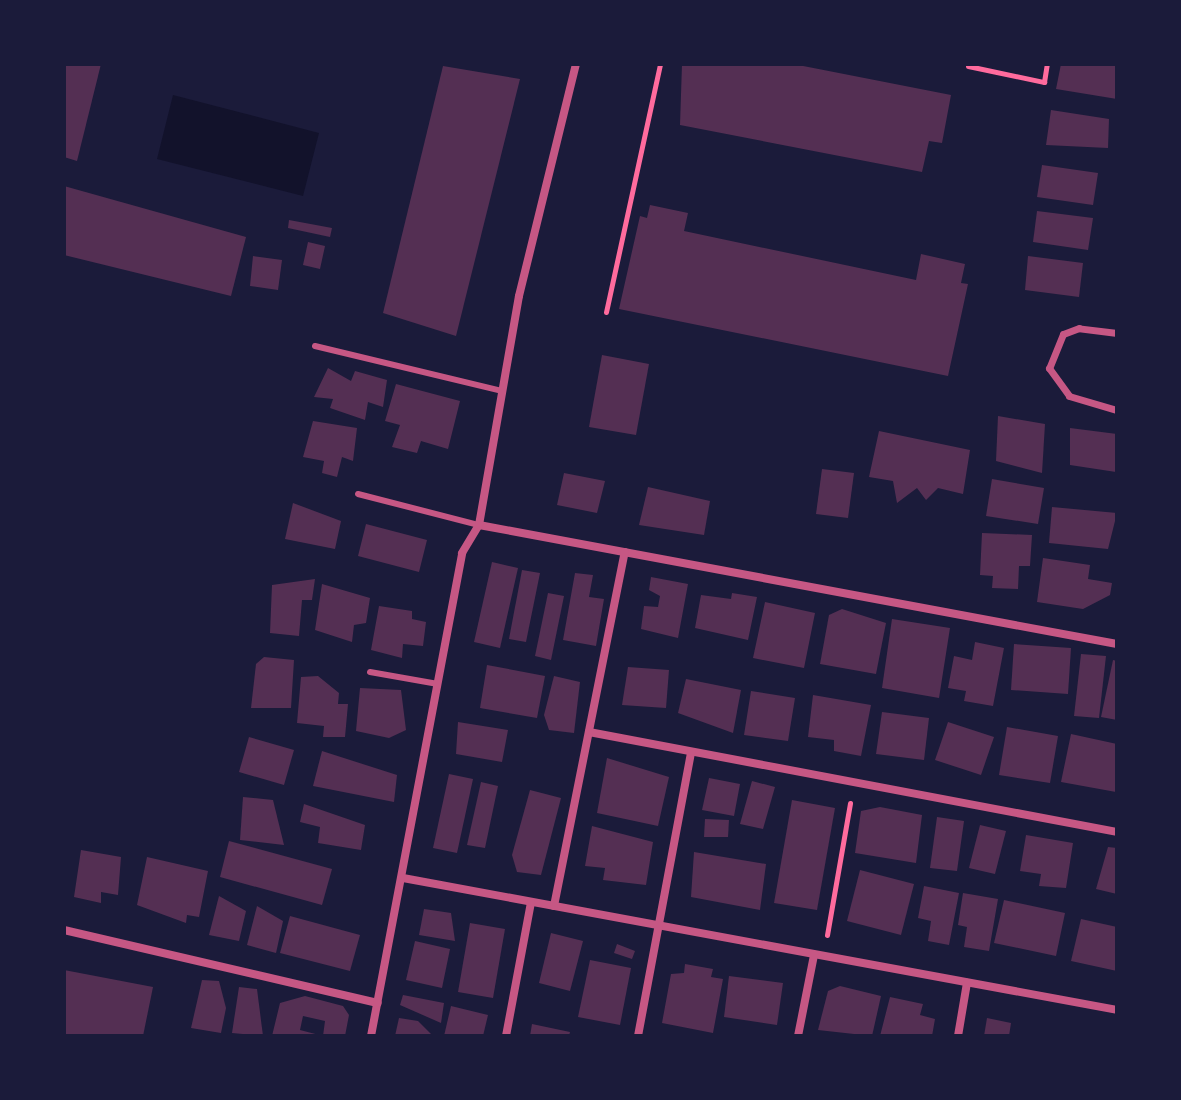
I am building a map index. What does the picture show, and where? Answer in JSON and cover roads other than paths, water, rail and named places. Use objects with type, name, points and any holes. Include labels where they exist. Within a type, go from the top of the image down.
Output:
[{"type":"street","points":[[371,1036],[462,553],[479,525],[503,391],[576,64]]},
{"type":"street","points":[[1117,333],[1079,328],[1063,334],[1049,368],[1069,396],[1117,410]]},
{"type":"street","points":[[479,525],[1117,644]]},
{"type":"street","points":[[554,906],[625,552]]},
{"type":"street","points":[[589,732],[1117,832]]},
{"type":"street","points":[[638,1036],[691,752]]},
{"type":"street","points":[[403,878],[1117,1010]]},
{"type":"street","points":[[506,1036],[531,902]]},
{"type":"street","points":[[64,930],[378,1003]]},
{"type":"street","points":[[798,1036],[819,955]]},
{"type":"street","points":[[958,1036],[967,983]]},
{"type":"lane","points":[[315,346],[503,391]]},
{"type":"lane","points":[[358,494],[479,525]]},
{"type":"lane","points":[[370,672],[438,684]]}]
